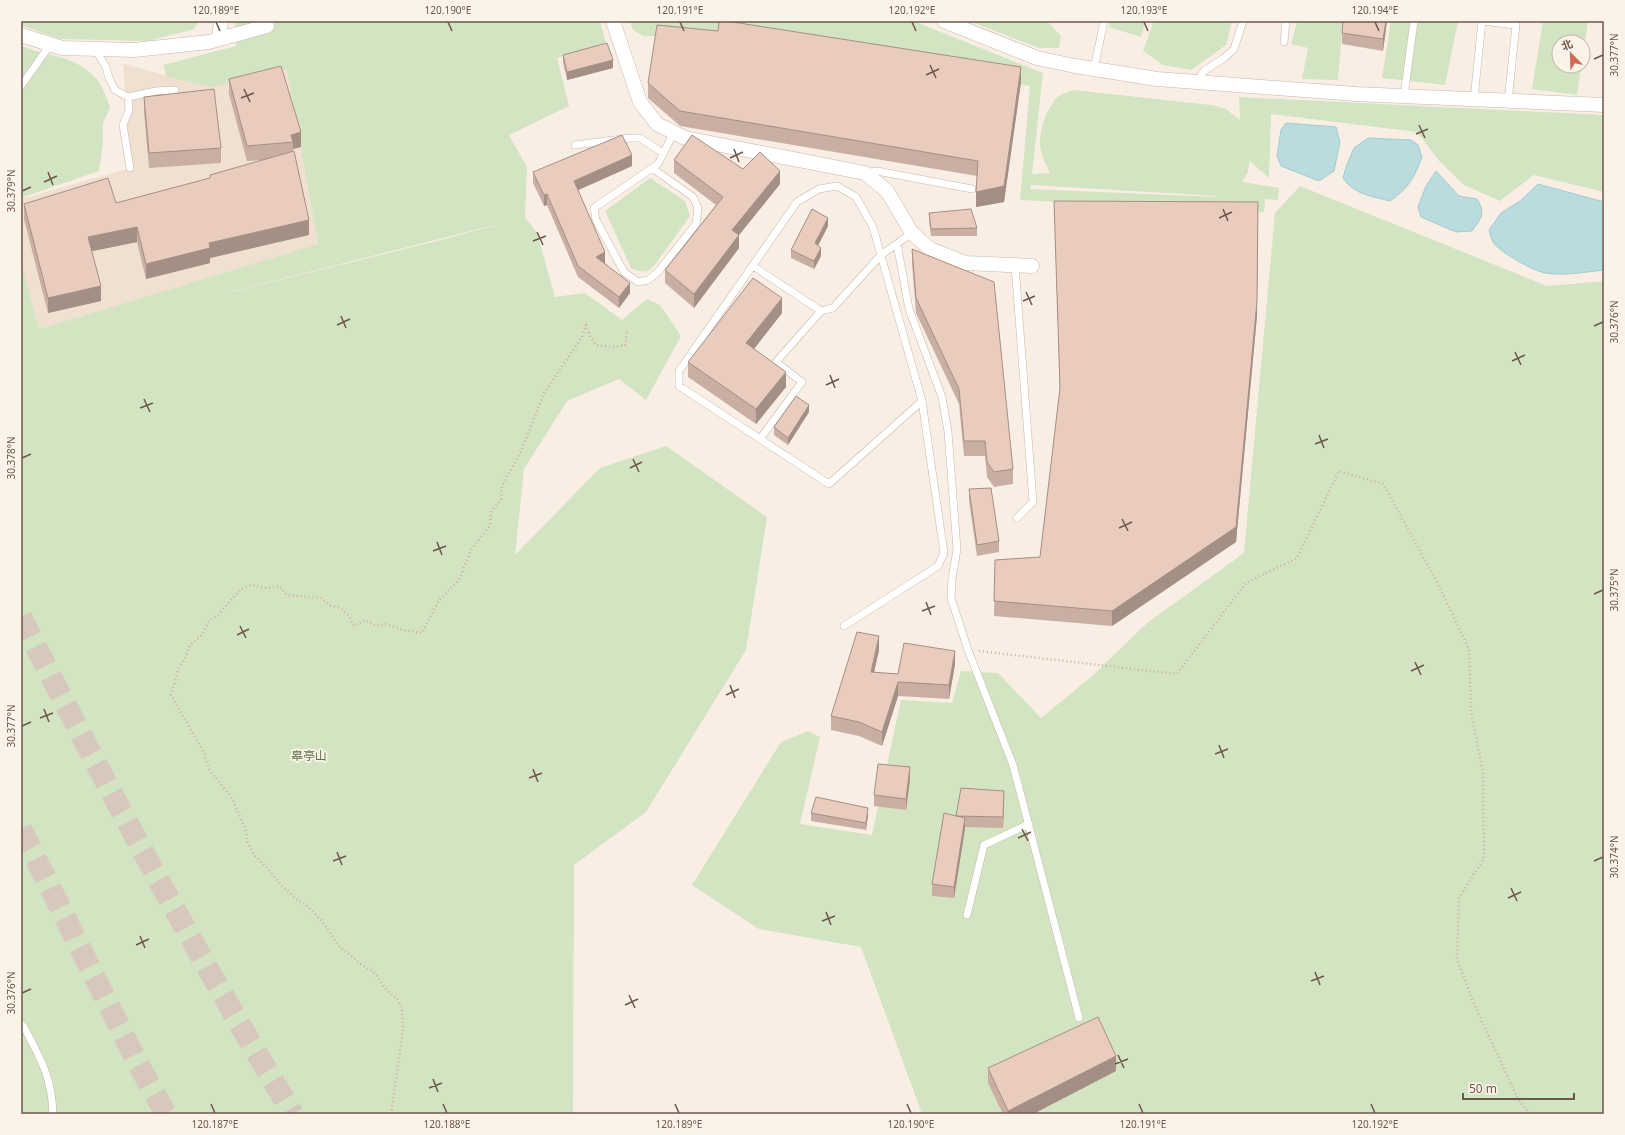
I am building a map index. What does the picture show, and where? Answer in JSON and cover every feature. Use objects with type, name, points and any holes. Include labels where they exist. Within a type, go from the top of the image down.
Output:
[{"type":"street","points":[[219,39],[221,21]]},
{"type":"street","points":[[613,21],[640,102],[657,124],[685,138],[865,173],[887,191],[912,233],[930,249],[965,263],[1032,266]]},
{"type":"street","points":[[944,21],[1037,58],[1157,79],[1356,94],[1604,105]]},
{"type":"street","points":[[21,35],[62,48],[134,50],[209,42],[267,26]]},
{"type":"lane","points":[[1094,69],[1104,21]]},
{"type":"lane","points":[[1197,82],[1204,71],[1224,58],[1234,49],[1243,21]]},
{"type":"lane","points":[[1284,42],[1286,21]]},
{"type":"lane","points":[[1404,96],[1414,21]]},
{"type":"lane","points":[[1474,99],[1482,21],[1516,25],[1508,101]]},
{"type":"lane","points":[[21,86],[50,45]]},
{"type":"lane","points":[[95,49],[106,67],[109,78],[115,90],[128,96],[156,91],[175,90]]},
{"type":"lane","points":[[128,96],[129,110],[123,125],[130,168]]},
{"type":"lane","points":[[652,168],[692,197],[698,208],[696,224],[658,272],[648,280],[638,282],[624,272],[596,220],[594,208],[652,168],[658,164],[674,132]]},
{"type":"lane","points":[[574,146],[630,138],[640,138],[664,153]]},
{"type":"lane","points":[[865,173],[877,171],[972,189]]},
{"type":"lane","points":[[844,626],[938,566],[944,553],[922,401],[874,227],[856,197],[837,186],[819,189],[797,202],[679,371],[679,386],[829,484],[922,401]]},
{"type":"lane","points":[[760,439],[802,382],[776,362],[821,311],[832,308],[881,255],[912,233]]},
{"type":"lane","points":[[897,244],[909,309],[942,397],[948,432],[957,549],[952,579],[951,598],[968,650],[1013,765],[1079,1018]]},
{"type":"lane","points":[[1016,265],[1033,502],[1017,518]]},
{"type":"lane","points":[[753,266],[821,311]]},
{"type":"lane","points":[[967,915],[984,845],[1029,824]]},
{"type":"lane","points":[[21,1024],[46,1069],[52,1100],[52,1114]]},
{"type":"path","points":[[391,1114],[403,1029],[402,1009],[397,998],[387,991],[374,972],[340,948],[321,920],[306,905],[295,898],[255,856],[247,842],[246,831],[232,798],[210,771],[203,751],[171,695],[175,679],[190,645],[202,635],[209,621],[218,615],[241,590],[252,585],[264,588],[279,586],[287,595],[321,598],[330,605],[340,608],[349,616],[354,626],[365,620],[376,626],[386,624],[403,630],[422,633],[439,600],[459,580],[471,550],[490,525],[491,512],[500,500],[502,485],[520,454],[544,393],[582,337],[586,325],[590,336],[596,345],[614,347],[625,345],[628,332]]},
{"type":"path","points":[[968,650],[1177,674],[1246,583],[1297,558],[1339,471],[1383,484],[1436,580],[1469,649],[1471,712],[1483,772],[1484,858],[1459,898],[1457,959],[1474,1004],[1518,1100],[1530,1114]]},
{"type":"shaded area","points":[[123,64],[212,87],[287,70],[318,244],[39,329],[21,262],[21,199],[130,168]]},
{"type":"green space","points":[[21,21],[199,21],[194,29],[148,41],[60,39],[26,27],[21,24]]},
{"type":"green space","name":"皋亭山","points":[[235,21],[600,21],[606,43],[557,58],[569,106],[509,135],[527,167],[525,217],[537,233],[555,297],[585,293],[622,320],[647,299],[660,305],[681,336],[646,400],[619,379],[567,401],[524,469],[515,555],[600,468],[666,446],[767,517],[746,650],[646,812],[574,865],[573,1114],[21,1114],[21,262],[39,329],[318,244],[287,70],[212,87],[167,77],[163,65],[236,46]],"holes":[[[500,224],[445,239],[202,299]]]},
{"type":"green space","points":[[630,21],[913,21],[1043,73],[1032,174],[1050,173],[1040,148],[1041,132],[1051,105],[1061,95],[1073,90],[1211,105],[1226,109],[1240,120],[1239,97],[1604,115],[1604,192],[1534,175],[1500,201],[1464,185],[1440,162],[1417,132],[1271,114],[1269,178],[1251,162],[1250,158],[1248,172],[1242,182],[1279,188],[1278,200],[1265,199],[1264,212],[1020,200],[1030,86],[703,36],[643,36],[633,30]],"holes":[[[1031,185],[1217,197],[1030,189]]]},
{"type":"green space","points":[[969,21],[1047,21],[1061,36],[1059,48],[1039,48]]},
{"type":"green space","points":[[1110,21],[1146,21],[1141,37],[1109,27]]},
{"type":"green space","points":[[1154,21],[1232,21],[1226,45],[1191,70],[1163,65],[1143,51]]},
{"type":"green space","points":[[1297,21],[1343,21],[1338,80],[1302,79],[1308,48],[1291,44]]},
{"type":"green space","points":[[1391,21],[1458,21],[1445,85],[1382,78]]},
{"type":"green space","points":[[1543,21],[1588,21],[1586,34],[1551,34],[1551,74],[1580,74],[1577,95],[1532,89]]},
{"type":"green space","points":[[21,46],[68,60],[84,68],[98,81],[110,107],[103,123],[103,142],[99,171],[21,198]]},
{"type":"green space","points":[[650,178],[685,201],[690,216],[654,266],[643,272],[631,268],[605,211]]},
{"type":"green space","points":[[1300,186],[1547,286],[1604,281],[1604,1114],[922,1114],[861,947],[759,929],[692,885],[781,742],[808,731],[820,737],[800,824],[872,835],[901,700],[952,703],[961,671],[998,673],[1041,718],[1092,676],[1147,623],[1244,553],[1275,213]]},
{"type":"water","points":[[1286,123],[1336,127],[1340,142],[1334,171],[1319,181],[1281,166],[1277,156],[1281,130]]},
{"type":"water","points":[[1368,138],[1411,140],[1418,145],[1422,157],[1417,171],[1402,192],[1390,201],[1364,194],[1353,188],[1343,178],[1354,148]]},
{"type":"water","points":[[1436,171],[1459,196],[1477,199],[1480,204],[1482,212],[1481,216],[1472,231],[1456,232],[1421,217],[1418,207],[1426,186]]},
{"type":"water","points":[[1538,184],[1604,202],[1604,270],[1567,274],[1540,272],[1502,251],[1493,242],[1489,230],[1501,213],[1520,201]]},
{"type":"building","points":[[719,21],[1021,67],[1004,186],[976,192],[978,161],[680,111],[648,83],[657,25],[718,31]]},
{"type":"building","points":[[1343,21],[1386,21],[1383,39],[1342,33]]},
{"type":"building","points":[[607,43],[613,60],[567,72],[563,55]]},
{"type":"building","points":[[281,66],[301,132],[291,135],[293,142],[247,146],[229,79]]},
{"type":"building","points":[[214,89],[221,148],[149,153],[144,97]]},
{"type":"building","points":[[622,135],[632,155],[574,181],[605,252],[596,257],[630,283],[619,297],[578,266],[547,194],[544,195],[533,172]]},
{"type":"building","points":[[692,135],[743,169],[760,152],[780,171],[732,230],[739,235],[694,294],[665,270],[723,197],[674,160]]},
{"type":"building","points":[[294,151],[309,220],[209,243],[210,248],[146,264],[137,227],[88,237],[101,286],[48,298],[24,204],[108,178],[116,203],[210,178],[210,175]]},
{"type":"building","points":[[1054,201],[1258,202],[1257,301],[1236,527],[1112,611],[994,601],[995,560],[1040,557],[1060,388]]},
{"type":"building","points":[[812,209],[828,218],[815,243],[821,248],[814,261],[791,250]]},
{"type":"building","points":[[971,209],[977,228],[931,229],[929,213]]},
{"type":"building","points":[[912,249],[994,282],[1013,469],[994,472],[987,462],[985,441],[964,441],[959,389],[916,298]]},
{"type":"building","points":[[753,278],[782,298],[746,343],[786,372],[756,409],[688,362]]},
{"type":"building","points":[[796,396],[809,405],[788,438],[774,427]]},
{"type":"building","points":[[991,488],[999,541],[977,545],[969,489]]},
{"type":"building","points":[[857,632],[879,636],[871,672],[898,674],[904,643],[955,651],[949,685],[898,682],[882,732],[859,722],[831,716]]},
{"type":"building","points":[[878,764],[910,767],[906,799],[874,795]]},
{"type":"building","points":[[961,788],[1004,791],[1003,817],[956,816]]},
{"type":"building","points":[[816,797],[868,808],[866,823],[811,813]]},
{"type":"building","points":[[944,813],[965,818],[954,887],[932,884]]},
{"type":"building","points":[[1098,1017],[1116,1056],[1008,1111],[988,1068]]},
{"type":"tunnel","points":[[21,617],[152,868],[221,992],[293,1114]]},
{"type":"tunnel","points":[[21,829],[137,1062],[166,1114]]}]
